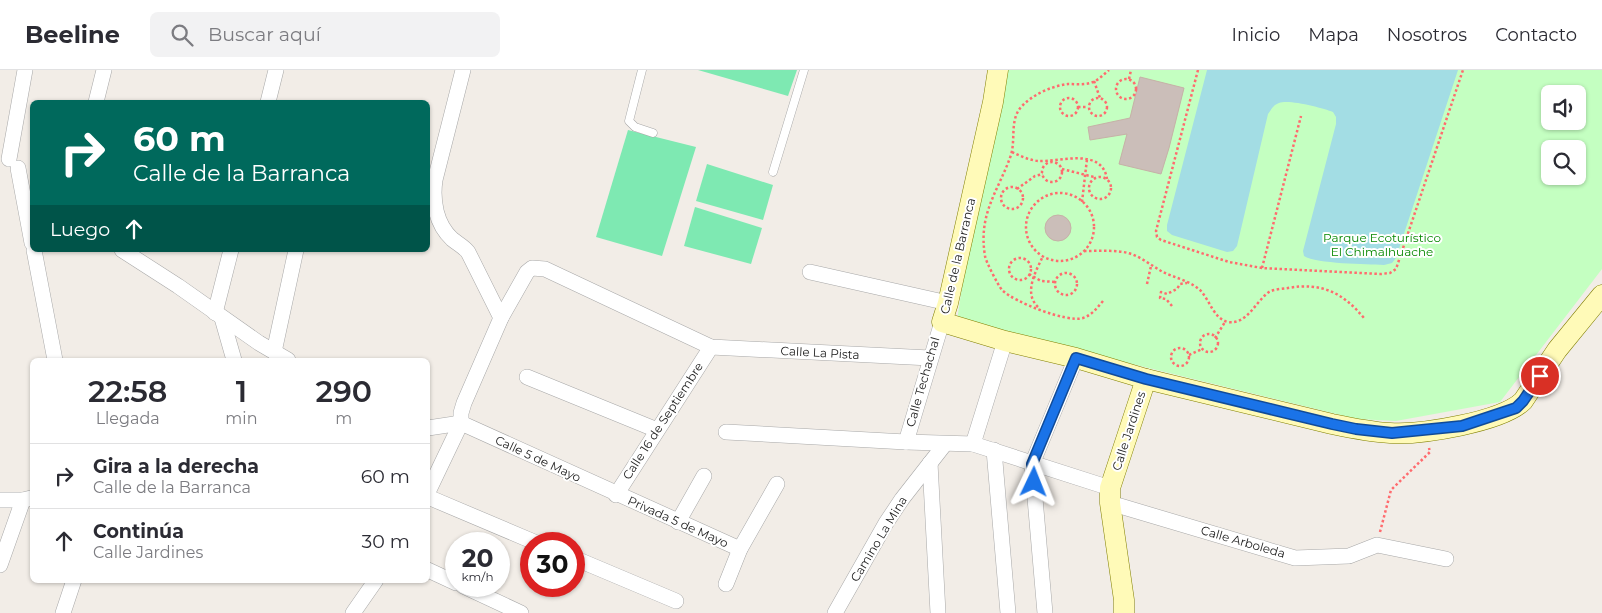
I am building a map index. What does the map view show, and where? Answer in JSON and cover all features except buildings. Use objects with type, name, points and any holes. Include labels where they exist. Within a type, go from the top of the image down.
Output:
[{"type":"main road","name":"Calle de la Barranca","points":[[998,70],[993,102],[948,303],[942,322],[1146,379]]},
{"type":"main road","name":"Calle Jardines","points":[[1124,613],[1110,495],[1146,379],[1356,429],[1392,433],[1462,426],[1516,408],[1523,401],[1557,350],[1602,295]]},
{"type":"street","points":[[25,70],[9,164],[30,236]]},
{"type":"street","points":[[96,100],[104,70]]},
{"type":"street","points":[[268,100],[276,70]]},
{"type":"street","points":[[463,70],[435,180],[435,206],[440,223],[453,239],[468,252],[501,318]]},
{"type":"street","points":[[9,164],[30,180]]},
{"type":"street","points":[[34,252],[54,358]]},
{"type":"street","points":[[125,252],[284,358]]},
{"type":"street","points":[[231,252],[218,315],[233,358]]},
{"type":"street","points":[[274,352],[296,252]]},
{"type":"street","points":[[430,488],[460,423],[464,403],[501,318],[527,272],[532,268],[545,269],[711,347]]},
{"type":"street","points":[[810,272],[948,303]]},
{"type":"street","name":"Calle Techachal","points":[[906,442],[942,322]]},
{"type":"street","points":[[973,444],[1005,341]]},
{"type":"street","name":"Calle La Pista","points":[[711,347],[930,358]]},
{"type":"street","name":"Calle 16 de Septiembre","points":[[616,495],[711,347]]},
{"type":"street","points":[[1045,613],[1032,464],[1076,358]]},
{"type":"street","points":[[527,377],[657,430]]},
{"type":"street","points":[[430,428],[460,423]]},
{"type":"street","name":"Calle 5 de Mayo","points":[[460,423],[616,495]]},
{"type":"street","name":"Calle Arboleda","points":[[726,432],[973,444],[1032,464],[1110,495],[1296,558],[1349,556],[1377,546]]},
{"type":"street","name":"Camino La Mina","points":[[835,613],[886,523],[944,444]]},
{"type":"street","points":[[994,450],[1008,613]]},
{"type":"street","points":[[930,463],[938,613]]},
{"type":"street","points":[[678,522],[704,476]]},
{"type":"street","name":"Privada 5 de Mayo","points":[[726,584],[740,549],[777,484]]},
{"type":"street","name":"Privada 5 de Mayo","points":[[616,495],[740,549]]},
{"type":"street","points":[[430,498],[520,536]]},
{"type":"street","points":[[0,500],[28,499],[0,565]]},
{"type":"street","points":[[1377,546],[1446,559]]},
{"type":"street","points":[[585,563],[676,601]]},
{"type":"street","points":[[430,571],[445,578]]},
{"type":"street","points":[[63,613],[73,583]]},
{"type":"street","points":[[355,612],[374,583]]},
{"type":"street","points":[[487,597],[521,613]]},
{"type":"lane","points":[[642,70],[629,121],[635,127],[653,133]]},
{"type":"lane","points":[[773,172],[804,70]]},
{"type":"path","points":[[1103,301],[1091,314],[1081,319],[1062,317],[1029,306],[1002,290],[985,258],[983,235],[989,204],[1012,152],[1014,144],[1013,122],[1022,105],[1053,87],[1094,82],[1109,70]]},
{"type":"path","points":[[1129,79],[1131,70]]},
{"type":"path","points":[[1198,70],[1156,231],[1157,237],[1161,240],[1229,262],[1262,268],[1381,274],[1390,273],[1396,268],[1462,70]]},
{"type":"path","points":[[1129,79],[1134,83],[1136,92],[1132,98],[1122,98],[1116,92],[1116,85],[1121,80],[1129,79]]},
{"type":"path","points":[[1088,107],[1093,116],[1102,116],[1107,111],[1107,105],[1100,98],[1094,82]]},
{"type":"path","points":[[1068,97],[1074,99],[1078,107],[1074,115],[1068,116],[1061,112],[1059,106],[1062,100],[1068,97]]},
{"type":"path","points":[[1088,107],[1092,100],[1100,98]]},
{"type":"path","points":[[1078,107],[1088,107]]},
{"type":"path","points":[[1262,268],[1301,116]]},
{"type":"path","points":[[1012,152],[1036,161],[1087,159],[1103,168],[1111,185],[1111,192],[1106,198],[1098,198],[1092,195],[1089,188],[1092,181],[1096,178]]},
{"type":"path","points":[[1082,202],[1087,159]]},
{"type":"path","points":[[1062,169],[1060,178],[1055,182],[1046,180],[1043,174],[1045,165],[1051,162],[1058,164],[1062,169],[1107,179]]},
{"type":"path","points":[[1017,189],[1035,176],[1043,174]]},
{"type":"path","points":[[1009,187],[1017,189],[1021,192],[1022,199],[1020,205],[1010,208],[1004,204],[1001,198],[1002,192],[1009,187]]},
{"type":"path","points":[[996,189],[1002,192]]},
{"type":"path","points":[[1056,193],[1067,194],[1087,206],[1094,228],[1092,239],[1084,250],[1079,256],[1070,260],[1059,261],[1048,259],[1032,246],[1026,226],[1029,214],[1035,204],[1044,197],[1056,193]]},
{"type":"path","points":[[1084,250],[1124,252],[1141,258],[1200,291],[1216,315],[1226,322],[1236,322],[1244,319],[1271,290],[1313,286],[1330,291],[1346,299],[1364,318]]},
{"type":"path","points":[[1043,256],[1034,278],[1031,295],[1036,307],[1047,312]]},
{"type":"path","points":[[1017,259],[1024,259],[1030,266],[1029,274],[1022,279],[1014,278],[1010,272],[1010,265],[1017,259]]},
{"type":"path","points":[[1147,284],[1151,265]]},
{"type":"path","points":[[1029,274],[1040,281],[1055,282]]},
{"type":"path","points":[[1070,274],[1077,281],[1077,289],[1071,295],[1064,296],[1057,292],[1055,282],[1060,275],[1070,274]]},
{"type":"path","points":[[1172,306],[1166,299],[1160,298],[1160,292],[1167,294],[1177,289],[1180,284],[1188,283]]},
{"type":"path","points":[[1215,338],[1226,322]]},
{"type":"path","points":[[1209,334],[1215,338],[1218,344],[1215,350],[1207,352],[1202,349],[1200,341],[1204,336],[1209,334]]},
{"type":"path","points":[[1177,349],[1183,349],[1189,356],[1188,362],[1181,367],[1173,363],[1171,358],[1173,352],[1177,349]]},
{"type":"path","points":[[1189,356],[1202,349]]},
{"type":"path","points":[[1377,546],[1391,490],[1430,452],[1427,430]]},
{"type":"green space","points":[[698,70],[797,70],[788,96]]},
{"type":"green space","name":"Parque Ecoturístico El Chimalhuache","points":[[993,70],[1602,70],[1602,269],[1500,402],[1396,421],[1357,419],[957,321]]},
{"type":"green space","points":[[628,130],[696,147],[662,256],[596,237]]},
{"type":"green space","points":[[707,164],[773,185],[763,220],[696,201]]},
{"type":"green space","points":[[695,207],[762,228],[751,264],[684,246]]},
{"type":"water","points":[[1207,70],[1458,70],[1396,258],[1392,263],[1384,265],[1342,263],[1320,261],[1304,256],[1303,251],[1336,124],[1336,117],[1333,112],[1298,103],[1279,103],[1268,114],[1237,246],[1233,251],[1227,252],[1172,235],[1167,231]]},
{"type":"route","points":[[1034,482],[1032,464],[1076,358],[1146,379],[1332,424],[1392,433],[1462,426],[1507,412],[1516,408],[1523,401],[1540,376]]}]
